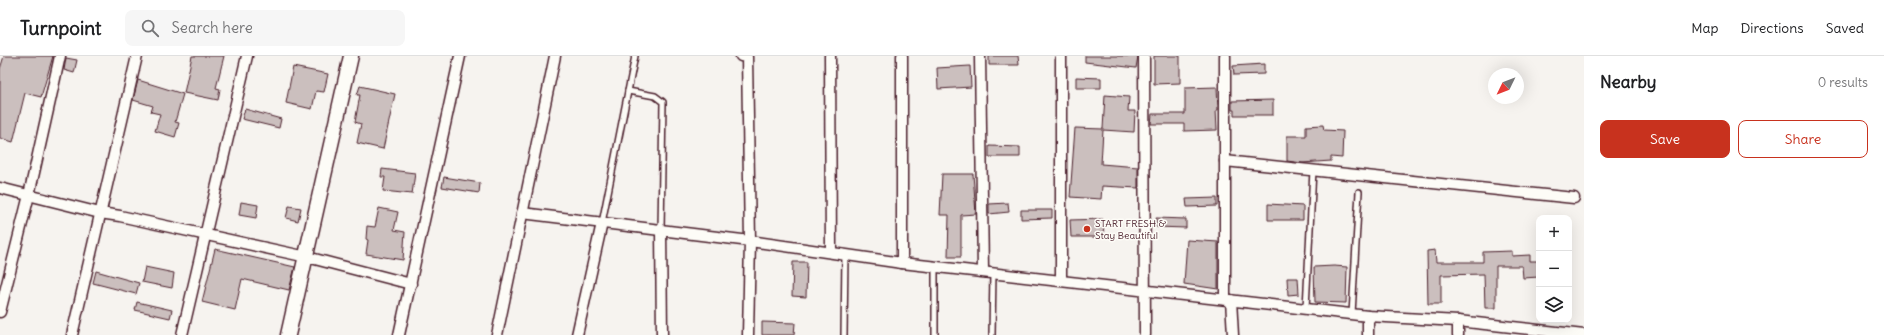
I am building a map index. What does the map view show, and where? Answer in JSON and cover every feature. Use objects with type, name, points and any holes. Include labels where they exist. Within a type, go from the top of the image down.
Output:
[{"type":"street","points":[[0,312],[29,196],[60,56]]},
{"type":"street","points":[[72,335],[136,56]]},
{"type":"street","points":[[182,335],[247,56]]},
{"type":"street","points":[[288,335],[351,56]]},
{"type":"street","points":[[399,335],[460,56]]},
{"type":"street","points":[[497,335],[554,56]]},
{"type":"street","points":[[745,56],[750,241],[748,335]]},
{"type":"street","points":[[830,56],[831,252]]},
{"type":"street","points":[[902,56],[902,263]]},
{"type":"street","points":[[980,56],[988,271]]},
{"type":"street","points":[[1061,56],[1061,280]]},
{"type":"street","points":[[1144,56],[1145,335]]},
{"type":"street","points":[[1225,56],[1225,161],[1228,300],[1233,335]]},
{"type":"street","points":[[1225,161],[1574,198]]},
{"type":"street","points":[[0,188],[100,213],[206,234],[306,257],[410,284]]},
{"type":"street","points":[[522,213],[750,241],[902,263],[988,271],[1368,316],[1458,321],[1552,333],[1584,335]]},
{"type":"street","points":[[577,335],[602,223]]},
{"type":"street","points":[[661,230],[662,335]]},
{"type":"street","points":[[1368,316],[1368,335]]},
{"type":"street","points":[[1458,321],[1458,335]]},
{"type":"lane","points":[[602,223],[635,56]]},
{"type":"lane","points":[[628,91],[655,96],[663,102],[661,230]]},
{"type":"lane","points":[[1306,308],[1313,170]]},
{"type":"lane","points":[[1352,314],[1359,192]]},
{"type":"lane","points":[[844,335],[845,254]]},
{"type":"lane","points":[[935,265],[935,335]]},
{"type":"lane","points":[[988,271],[992,335]]},
{"type":"building","points":[[4,56],[53,56],[41,97],[25,93],[13,142],[0,138],[0,69]]},
{"type":"building","points":[[192,56],[224,56],[216,88],[220,89],[218,100],[184,93]]},
{"type":"building","points":[[989,56],[1018,56],[1019,65],[989,65]]},
{"type":"building","points":[[1085,56],[1138,56],[1136,68],[1085,62]]},
{"type":"building","points":[[1154,56],[1180,56],[1180,83],[1154,84]]},
{"type":"building","points":[[66,58],[77,60],[74,73],[64,70]]},
{"type":"building","points":[[1264,64],[1264,74],[1234,75],[1233,66]]},
{"type":"building","points":[[970,66],[971,87],[938,89],[937,68]]},
{"type":"building","points":[[293,67],[328,74],[324,92],[316,91],[312,109],[286,103]]},
{"type":"building","points":[[1076,77],[1101,78],[1101,88],[1076,88]]},
{"type":"building","points":[[138,80],[183,94],[175,122],[179,123],[175,137],[155,131],[160,114],[151,112],[153,106],[133,100]]},
{"type":"building","points":[[360,86],[395,94],[383,149],[357,143],[361,124],[355,122],[360,95],[357,95]]},
{"type":"building","points":[[1217,87],[1217,130],[1184,131],[1184,124],[1151,124],[1152,114],[1185,114],[1185,88]]},
{"type":"building","points":[[1105,95],[1129,97],[1128,111],[1135,111],[1134,132],[1103,130],[1101,164],[1138,167],[1138,188],[1102,186],[1101,199],[1070,197],[1075,128],[1103,129]]},
{"type":"building","points":[[1273,100],[1273,115],[1234,115],[1234,110],[1232,110],[1232,101]]},
{"type":"building","points":[[245,109],[281,119],[279,128],[242,119]]},
{"type":"building","points":[[1323,125],[1324,130],[1343,131],[1342,158],[1331,157],[1331,161],[1302,163],[1287,161],[1287,136],[1306,136],[1306,126]]},
{"type":"building","points":[[989,146],[1020,147],[1020,157],[989,157]]},
{"type":"building","points":[[382,169],[415,173],[412,194],[383,191],[385,177],[381,177]]},
{"type":"building","points":[[942,174],[973,174],[976,214],[961,215],[961,257],[948,257],[949,215],[940,215]]},
{"type":"building","points":[[444,177],[480,183],[479,193],[442,187]]},
{"type":"building","points":[[1217,198],[1217,206],[1187,207],[1186,199]]},
{"type":"building","points":[[241,202],[258,205],[256,218],[239,215]]},
{"type":"building","points":[[1008,203],[1009,212],[989,214],[989,204]]},
{"type":"building","points":[[1268,204],[1303,206],[1303,220],[1268,220]]},
{"type":"building","points":[[289,206],[301,208],[298,221],[286,218]]},
{"type":"building","points":[[379,208],[398,212],[394,230],[405,232],[403,260],[366,254],[368,240],[366,239],[367,226],[375,227]]},
{"type":"building","points":[[1021,210],[1052,210],[1052,218],[1021,219]]},
{"type":"building","points":[[1156,218],[1186,219],[1186,228],[1156,227]]},
{"type":"building","name":"START FRESH & Stay Beautiful","points":[[1103,219],[1104,237],[1071,237],[1070,220]]},
{"type":"building","points":[[1187,240],[1218,242],[1218,289],[1184,284]]},
{"type":"building","points":[[215,249],[295,267],[289,290],[242,279],[235,310],[202,302]]},
{"type":"building","points":[[1435,250],[1436,262],[1483,262],[1483,252],[1512,251],[1512,256],[1530,255],[1530,261],[1536,261],[1536,277],[1523,278],[1522,266],[1496,266],[1496,308],[1485,308],[1484,274],[1441,275],[1441,304],[1428,304],[1427,251]]},
{"type":"building","points":[[793,262],[807,262],[806,297],[792,296]]},
{"type":"building","points":[[145,267],[174,273],[172,288],[142,282]]},
{"type":"building","points":[[1314,267],[1347,267],[1346,303],[1315,302]]},
{"type":"building","points":[[96,271],[139,283],[136,294],[93,283]]},
{"type":"building","points":[[1287,278],[1298,278],[1299,294],[1288,295]]},
{"type":"building","points":[[137,302],[172,310],[170,318],[135,310]]},
{"type":"building","points":[[762,322],[795,323],[794,335],[762,335]]},
{"type":"place","name":"START FRESH & Stay Beautiful","points":[[1087,229]]}]
